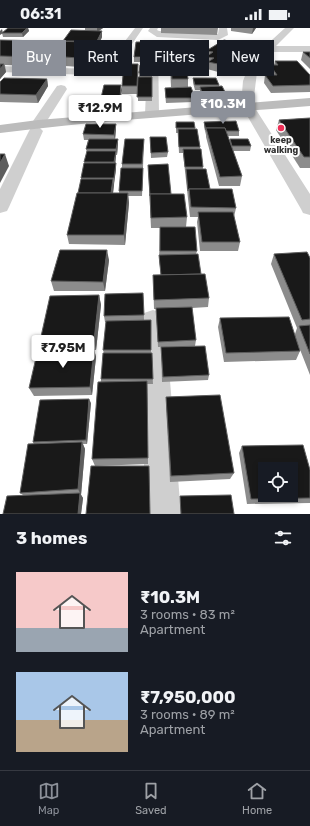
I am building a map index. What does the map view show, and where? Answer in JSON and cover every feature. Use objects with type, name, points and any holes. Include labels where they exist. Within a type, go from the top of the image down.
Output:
[{"type":"main road","points":[[0,130],[249,110],[310,102]]},
{"type":"main road","points":[[0,135],[37,128],[152,114],[249,110],[310,112]]},
{"type":"street","points":[[131,40],[139,28]]},
{"type":"street","points":[[154,28],[152,31],[157,34],[218,37],[223,35],[223,28]]},
{"type":"street","points":[[274,43],[290,28]]},
{"type":"street","points":[[66,47],[103,49],[109,51],[110,54],[106,62],[98,70],[92,72],[66,71]]},
{"type":"street","points":[[274,49],[310,49]]},
{"type":"street","points":[[0,69],[12,69]]},
{"type":"street","points":[[152,114],[153,76]]},
{"type":"street","points":[[251,76],[248,90],[249,110],[310,208]]},
{"type":"street","points":[[0,208],[37,128],[61,89]]},
{"type":"street","points":[[153,320],[162,514]]},
{"type":"building","points":[[8,28],[27,28],[22,33],[2,33]]},
{"type":"building","points":[[71,30],[102,31],[98,40],[64,40]]},
{"type":"building","points":[[0,40],[12,40],[12,56],[0,56]]},
{"type":"building","points":[[66,41],[74,42],[74,58],[66,57]]},
{"type":"building","points":[[136,42],[140,42],[140,57],[134,57]]},
{"type":"building","points":[[217,44],[217,64],[209,62],[214,58],[209,57],[209,55],[213,52],[209,51],[209,49]]},
{"type":"building","points":[[303,52],[310,52],[310,58]]},
{"type":"building","points":[[275,61],[297,61],[310,75],[310,85],[273,86],[266,76],[277,75],[274,71],[274,65],[278,65]]},
{"type":"building","points":[[132,64],[138,64],[137,86],[122,86],[123,76],[132,76]]},
{"type":"building","points":[[172,76],[188,76],[188,79],[172,79]]},
{"type":"building","points":[[138,77],[152,77],[152,97],[137,97]]},
{"type":"building","points":[[4,78],[47,79],[36,95],[0,94],[0,82]]},
{"type":"building","points":[[193,78],[216,78],[219,85],[195,85]]},
{"type":"building","points":[[104,85],[121,85],[120,98],[101,98]]},
{"type":"building","points":[[222,86],[227,96],[204,97],[200,87]]},
{"type":"building","points":[[191,87],[195,98],[166,98],[165,88]]},
{"type":"building","points":[[310,118],[310,157],[304,157],[279,120]]},
{"type":"building","points":[[236,121],[239,131],[226,131],[225,128],[206,128],[206,130],[204,122]]},
{"type":"building","points":[[176,122],[194,122],[195,128],[176,128]]},
{"type":"building","points":[[86,124],[116,124],[114,135],[83,134]]},
{"type":"building","points":[[206,128],[225,128],[242,176],[220,177]]},
{"type":"building","points":[[178,129],[197,129],[200,147],[179,147]]},
{"type":"building","points":[[150,137],[166,137],[168,152],[151,153]]},
{"type":"building","points":[[89,139],[118,139],[116,149],[86,149]]},
{"type":"building","points":[[125,139],[144,139],[142,164],[122,164]]},
{"type":"building","points":[[230,139],[248,139],[251,146],[232,146]]},
{"type":"building","points":[[183,149],[201,149],[203,167],[185,167]]},
{"type":"building","points":[[87,151],[116,151],[114,162],[84,162]]},
{"type":"building","points":[[0,154],[5,154],[0,163]]},
{"type":"building","points":[[84,163],[116,163],[114,178],[81,178]]},
{"type":"building","points":[[168,164],[171,194],[150,194],[150,196],[148,165]]},
{"type":"building","points":[[121,168],[143,168],[142,191],[119,191]]},
{"type":"building","points":[[186,169],[206,169],[210,189],[189,189],[188,191]]},
{"type":"building","points":[[81,179],[113,179],[111,193],[78,193]]},
{"type":"building","points":[[189,189],[232,189],[236,208],[191,207]]},
{"type":"building","points":[[77,193],[128,193],[124,235],[67,235]]},
{"type":"building","points":[[150,194],[184,194],[187,217],[151,218]]},
{"type":"building","points":[[198,212],[233,212],[240,242],[202,242]]},
{"type":"building","points":[[160,227],[195,227],[197,251],[160,251]]},
{"type":"building","points":[[60,250],[107,250],[103,282],[51,281]]},
{"type":"building","points":[[307,252],[310,258],[310,319],[302,320],[274,254]]},
{"type":"building","points":[[198,254],[201,274],[161,275],[159,255]]},
{"type":"building","points":[[205,274],[209,298],[154,300],[153,275]]},
{"type":"building","points":[[143,293],[144,315],[104,316],[105,294]]},
{"type":"building","points":[[99,295],[94,341],[40,341],[50,296]]},
{"type":"building","points":[[192,307],[196,340],[158,342],[156,308]]},
{"type":"building","points":[[289,317],[300,351],[226,353],[220,318]]},
{"type":"building","points":[[151,320],[151,350],[103,350],[106,321]]},
{"type":"building","points":[[310,325],[310,354],[299,326]]},
{"type":"building","points":[[205,346],[209,375],[163,377],[161,347]]},
{"type":"building","points":[[38,349],[94,349],[90,387],[29,388]]},
{"type":"building","points":[[103,353],[152,353],[153,379],[101,379]]},
{"type":"building","points":[[147,381],[148,458],[92,459],[98,382]]},
{"type":"building","points":[[220,395],[234,473],[171,476],[166,397]]},
{"type":"building","points":[[89,399],[86,440],[33,442],[40,400]]},
{"type":"building","points":[[82,442],[78,489],[20,493],[28,444]]},
{"type":"building","points":[[303,445],[310,470],[310,498],[298,498],[298,462],[258,462],[258,499],[251,499],[242,446]]},
{"type":"building","points":[[91,466],[149,466],[150,514],[86,514]]},
{"type":"building","points":[[80,493],[78,514],[3,514],[7,496]]},
{"type":"building","points":[[231,495],[234,514],[181,514],[180,496]]},
{"type":"place","name":"keep walking","points":[[281,128]]}]
